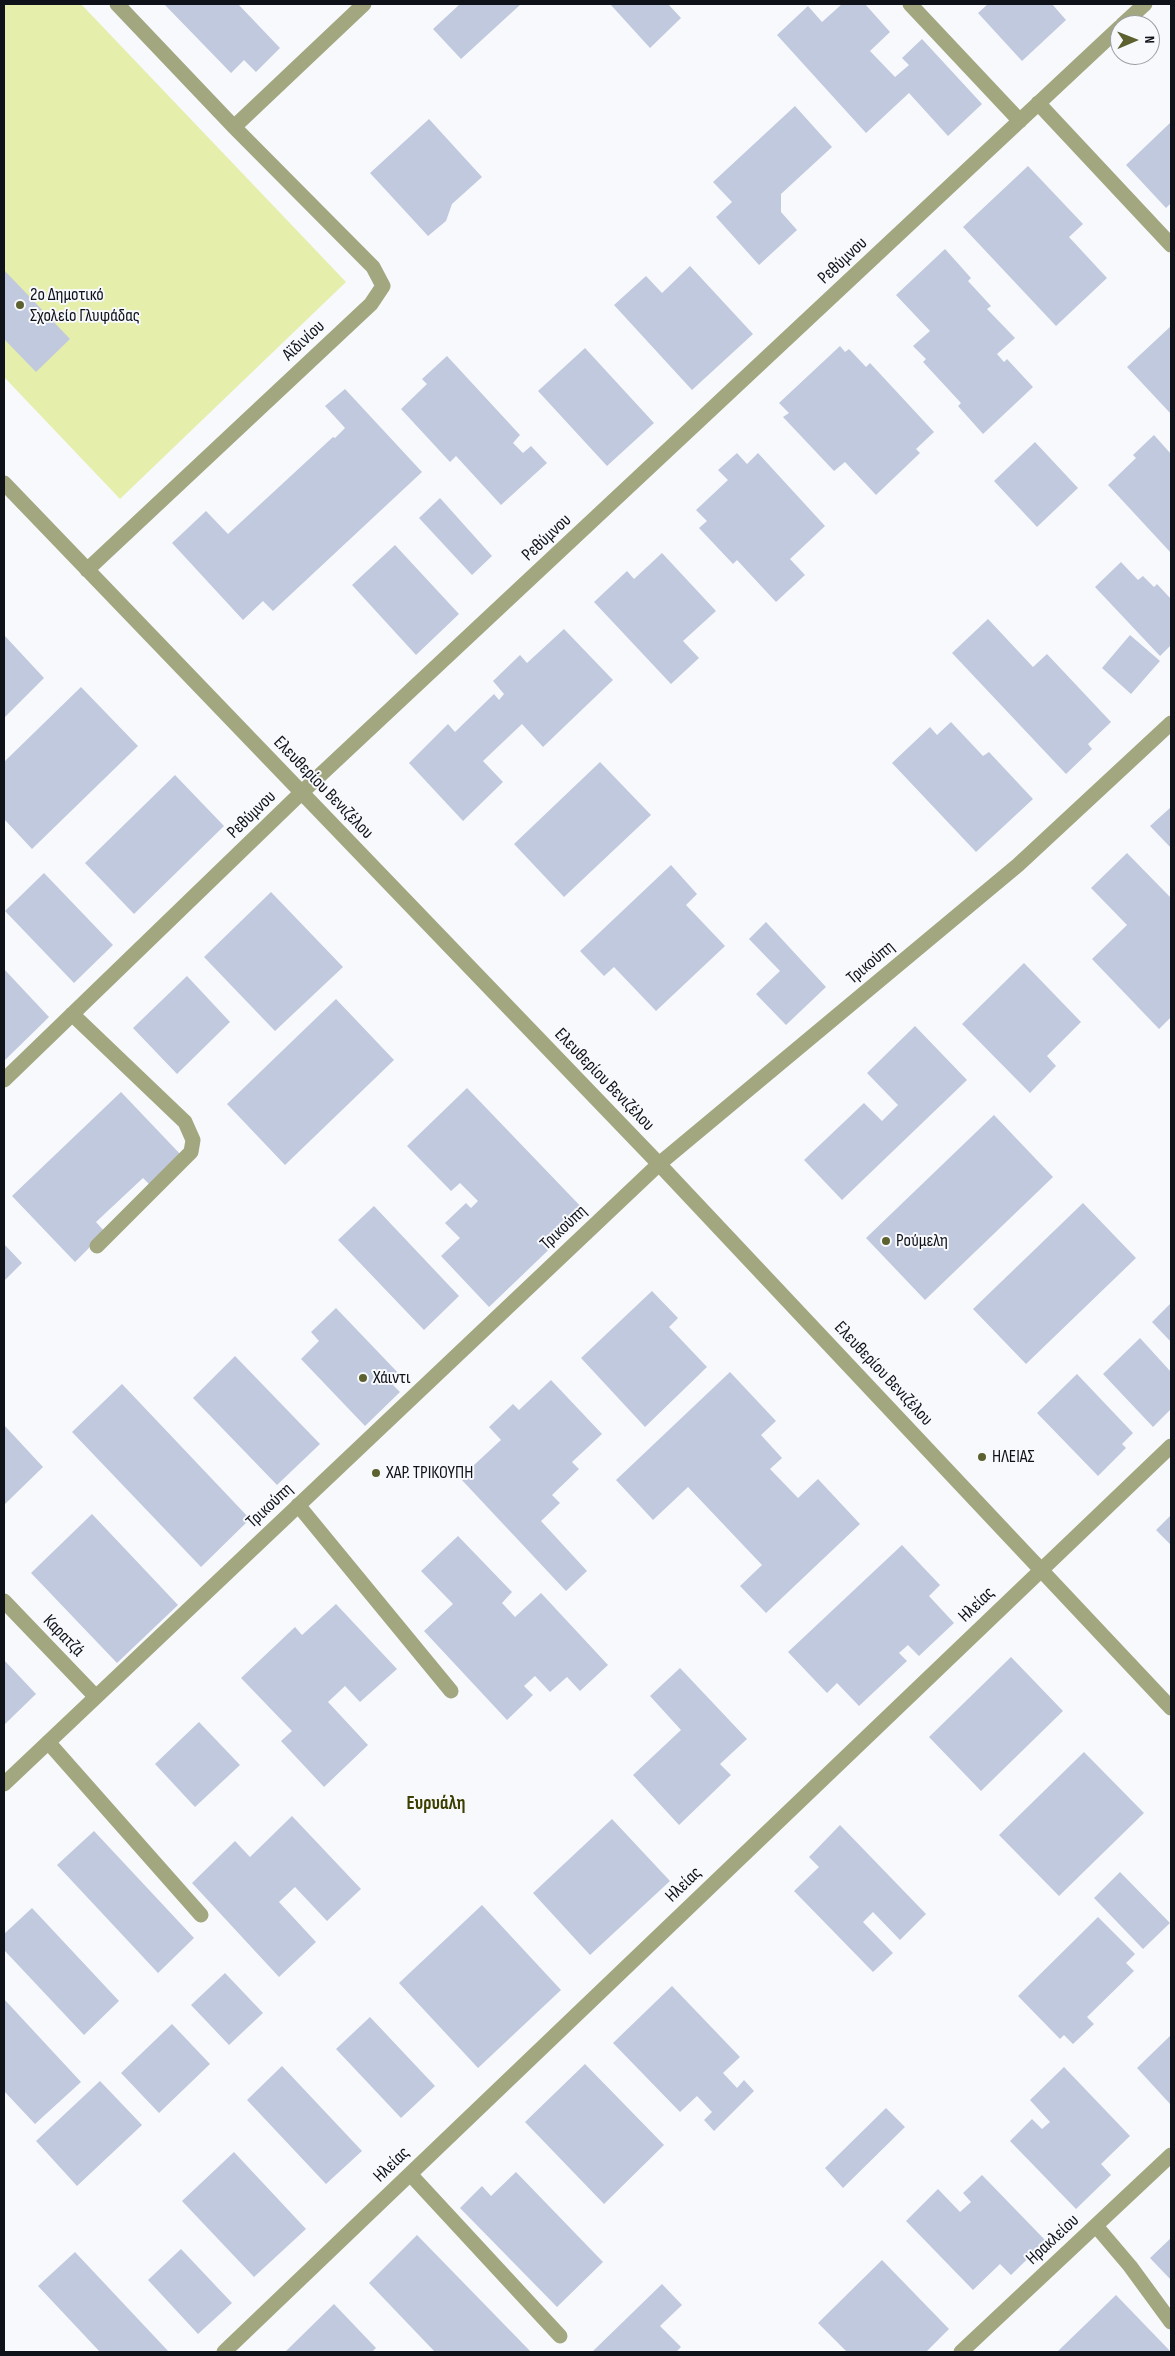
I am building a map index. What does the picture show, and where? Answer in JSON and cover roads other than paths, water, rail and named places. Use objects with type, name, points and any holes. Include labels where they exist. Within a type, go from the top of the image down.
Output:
[{"type":"street","name":"Αϊδινίου","points":[[87,570],[371,304],[383,286],[373,267],[234,127],[117,4]]},
{"type":"street","points":[[234,127],[364,4]]},
{"type":"street","points":[[910,4],[1020,121]]},
{"type":"street","name":"Ρεθύμνου","points":[[1133,15],[1145,4]]},
{"type":"street","name":"Ρεθύμνου","points":[[4,1080],[301,793],[1110,36]]},
{"type":"street","points":[[1038,103],[1171,245]]},
{"type":"street","name":"Ελευθερίου Βενιζέλου","points":[[4,483],[659,1164],[1171,1708]]},
{"type":"street","name":"Τρικούπη","points":[[4,1784],[659,1164],[1018,865],[1171,723]]},
{"type":"street","points":[[72,1014],[185,1122],[193,1140],[191,1152],[97,1246]]},
{"type":"street","name":"Ηλείας","points":[[235,2349],[410,2174],[1171,1446]]},
{"type":"street","points":[[298,1505],[451,1691]]},
{"type":"street","name":"Καρατζά","points":[[4,1601],[96,1697]]},
{"type":"street","points":[[48,1742],[201,1915]]},
{"type":"street","name":"Ηρακλείου","points":[[961,2352],[1171,2155]]},
{"type":"street","points":[[410,2174],[560,2336]]},
{"type":"street","points":[[1096,2226],[1130,2266],[1171,2322]]},
{"type":"place","name":"2ο Δημοτικό Σχολείο Γλυφάδας","points":[[20,305]]},
{"type":"place","name":"Ρούμελη","points":[[886,1241]]},
{"type":"place","name":"Χάιντι","points":[[363,1378]]},
{"type":"place","name":"ΗΛΕΙΑΣ","points":[[982,1457]]},
{"type":"place","name":"ΧΑΡ. ΤΡΙΚΟΥΠΗ","points":[[376,1473]]},
{"type":"district","name":"Ευρυάλη","points":[[436,1804]]}]
